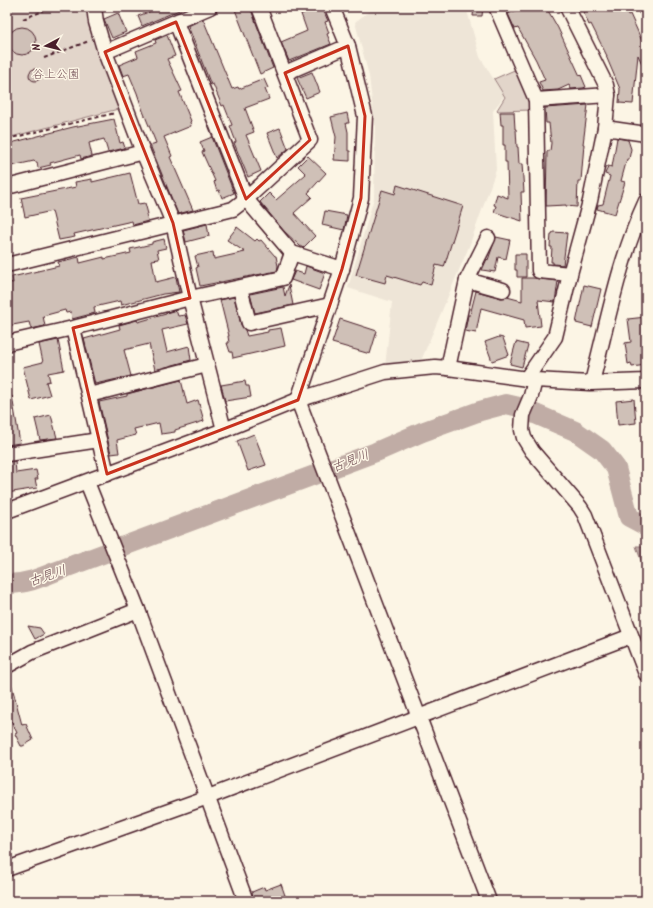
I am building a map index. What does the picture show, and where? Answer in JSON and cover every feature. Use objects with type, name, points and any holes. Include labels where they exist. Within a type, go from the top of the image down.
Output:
[{"type":"street","points":[[94,7],[100,37],[105,52],[143,152],[174,223],[190,298],[224,430]]},
{"type":"street","points":[[105,52],[210,7]]},
{"type":"street","points":[[7,264],[233,209],[246,199],[310,140],[259,7]]},
{"type":"street","points":[[332,7],[348,46],[365,116],[361,198],[342,269],[298,400],[489,901]]},
{"type":"street","points":[[503,7],[498,9],[536,100],[539,272],[570,274]]},
{"type":"street","points":[[567,7],[606,85],[608,95],[605,128],[590,201],[570,274],[556,338],[530,380],[522,430],[528,445],[585,515],[646,674]]},
{"type":"street","points":[[176,22],[246,199],[292,254],[342,269]]},
{"type":"street","points":[[285,74],[348,46]]},
{"type":"street","points":[[536,100],[608,95]]},
{"type":"street","points":[[605,128],[646,134]]},
{"type":"street","points":[[7,187],[143,152]]},
{"type":"street","points":[[592,382],[625,254],[635,226],[646,202]]},
{"type":"street","points":[[448,368],[467,280],[488,238]]},
{"type":"street","points":[[7,343],[190,298],[282,278],[292,254]]},
{"type":"street","points":[[467,280],[503,290]]},
{"type":"street","points":[[240,288],[249,324],[330,305]]},
{"type":"street","points":[[73,328],[107,474]]},
{"type":"street","points":[[89,395],[207,365]]},
{"type":"street","points":[[7,511],[224,430],[298,400],[385,372],[435,367],[530,380],[592,382],[646,381]]},
{"type":"street","points":[[7,454],[99,440]]},
{"type":"street","points":[[87,482],[138,610],[246,901]]},
{"type":"street","points":[[7,666],[32,652],[138,610]]},
{"type":"street","points":[[7,869],[208,797],[631,636]]},
{"type":"path","points":[[23,20],[43,11],[42,7]]},
{"type":"path","points":[[44,58],[100,37]]},
{"type":"path","points":[[7,139],[128,110]]},
{"type":"highlighted area","points":[[176,22],[246,199],[310,140],[285,73],[348,46],[365,116],[361,198],[342,269],[298,400],[107,474],[73,328],[190,298],[173,223],[105,52]]},
{"type":"shaded area","points":[[375,7],[466,7],[480,57],[504,96],[493,111],[496,170],[470,244],[420,363],[385,367],[392,302],[348,288],[374,198],[375,128],[369,76],[355,22]]},
{"type":"shaded area","points":[[636,546],[646,546],[646,575]]},
{"type":"green space","name":"谷上公園","points":[[7,7],[92,7],[122,108],[7,138]]},
{"type":"green space","points":[[519,68],[531,92],[531,110],[498,111],[497,110],[505,97],[494,79]]},
{"type":"building","points":[[153,7],[186,7],[142,26],[138,16],[154,10]]},
{"type":"building","points":[[234,7],[250,7],[273,68],[260,74]]},
{"type":"building","points":[[301,7],[322,7],[328,21],[325,22],[329,33],[327,34],[331,44],[289,61],[281,42],[307,31],[301,14],[304,13]]},
{"type":"building","points":[[474,7],[483,7],[482,16],[473,16]]},
{"type":"building","points":[[524,7],[546,7],[558,28],[586,87],[571,89],[569,85],[558,90],[543,91],[539,82],[545,80],[536,60],[518,28],[515,29],[508,14]]},
{"type":"building","points":[[581,7],[624,7],[628,15],[630,14],[646,50],[646,73],[638,55],[633,104],[619,103],[620,89],[607,56],[591,24],[589,25]]},
{"type":"building","points":[[118,13],[126,32],[112,38],[104,19]]},
{"type":"building","points":[[203,19],[232,89],[238,87],[239,89],[264,79],[268,88],[265,89],[269,99],[245,108],[254,132],[246,135],[261,171],[248,177],[234,143],[236,142],[230,126],[232,125],[213,84],[211,85],[188,26]]},
{"type":"building","points":[[22,27],[32,31],[36,41],[32,51],[22,55],[12,51],[8,41],[12,31]]},
{"type":"building","points":[[167,35],[175,56],[167,59],[182,91],[179,92],[191,121],[191,126],[164,137],[172,156],[170,157],[193,210],[178,214],[150,145],[156,143],[137,93],[129,74],[123,76],[119,65],[138,57],[136,51],[156,43],[155,40]]},
{"type":"building","points":[[33,69],[37,69],[41,75],[37,81],[33,81],[29,77],[29,73]]},
{"type":"building","points":[[312,72],[320,92],[306,98],[297,78]]},
{"type":"building","points":[[588,105],[583,144],[581,181],[578,181],[577,207],[566,205],[546,206],[547,151],[550,151],[551,143],[549,123],[546,123],[545,108]]},
{"type":"building","points":[[500,112],[514,112],[519,164],[522,164],[524,192],[521,192],[522,221],[494,212],[497,194],[508,198],[507,162],[505,162],[503,125],[501,125]]},
{"type":"building","points":[[347,113],[349,123],[346,123],[350,161],[334,160],[336,137],[331,117]]},
{"type":"building","points":[[114,119],[120,143],[123,142],[125,148],[108,152],[104,139],[89,143],[92,156],[81,159],[80,155],[50,163],[51,165],[38,168],[37,162],[34,161],[7,167],[7,144],[73,127]]},
{"type":"building","points":[[280,128],[288,149],[277,158],[267,133]]},
{"type":"building","points":[[212,137],[234,193],[222,198],[219,190],[217,191],[215,181],[202,152],[204,151],[200,142]]},
{"type":"building","points":[[617,138],[628,140],[631,149],[621,181],[625,182],[615,214],[597,209],[598,205],[603,204],[610,176],[605,174],[608,166],[612,167]]},
{"type":"building","points":[[308,156],[326,173],[308,193],[312,197],[294,213],[315,236],[303,248],[284,231],[260,202],[269,193],[276,200],[306,174],[298,166]]},
{"type":"building","points":[[130,173],[138,204],[145,203],[148,221],[133,225],[132,221],[74,234],[75,237],[59,240],[52,211],[25,217],[21,198],[76,187],[75,182],[92,179],[92,182]]},
{"type":"building","points":[[397,185],[463,206],[444,267],[436,265],[431,285],[422,282],[420,285],[387,275],[385,283],[356,275],[382,190],[395,194]]},
{"type":"building","points":[[325,211],[347,215],[344,230],[322,225]]},
{"type":"building","points":[[207,224],[209,236],[186,242],[183,230]]},
{"type":"building","points":[[237,227],[255,241],[257,239],[259,241],[261,240],[276,256],[278,266],[277,271],[200,286],[195,256],[213,252],[214,259],[245,252],[227,240]]},
{"type":"building","points":[[553,232],[567,233],[563,265],[553,264],[553,262],[551,262],[552,247],[550,247],[551,234]]},
{"type":"building","points":[[496,237],[510,240],[506,259],[498,257],[495,272],[482,270],[487,259],[488,260]]},
{"type":"building","points":[[164,239],[166,248],[157,250],[159,259],[152,260],[156,282],[176,277],[179,292],[163,294],[121,305],[120,301],[94,307],[95,313],[72,319],[71,312],[66,313],[65,310],[43,316],[45,326],[31,329],[29,322],[7,326],[7,282],[13,283],[12,277],[59,266],[58,262],[79,257],[80,263],[104,257],[104,259],[131,253],[130,249],[152,244],[152,242]]},
{"type":"building","points":[[515,254],[526,254],[526,277],[517,277],[517,270],[515,270]]},
{"type":"building","points":[[306,266],[325,273],[319,290],[291,280],[295,271],[304,274]]},
{"type":"building","points":[[522,278],[558,281],[555,302],[538,300],[541,326],[525,328],[524,320],[481,308],[476,333],[465,331],[468,315],[470,315],[476,291],[501,298],[507,297],[522,301]]},
{"type":"building","points":[[289,285],[293,305],[255,313],[250,294],[283,287],[285,296]]},
{"type":"building","points":[[584,285],[601,289],[592,327],[576,323]]},
{"type":"building","points":[[234,297],[241,325],[247,336],[281,328],[285,346],[233,358],[232,352],[230,352],[227,343],[229,343],[229,336],[220,300]]},
{"type":"building","points":[[176,310],[178,316],[185,315],[188,324],[162,330],[167,352],[189,346],[191,360],[155,370],[149,344],[124,350],[131,376],[95,384],[84,339],[120,329],[119,325],[137,320],[138,322]]},
{"type":"building","points":[[646,317],[646,365],[632,367],[631,363],[628,364],[625,343],[631,342],[628,319]]},
{"type":"building","points":[[340,319],[377,331],[370,354],[332,343]]},
{"type":"building","points":[[499,337],[503,338],[509,355],[492,361],[485,342]]},
{"type":"building","points":[[58,340],[64,370],[48,373],[50,381],[46,382],[50,395],[31,400],[23,367],[43,362],[39,344]]},
{"type":"building","points":[[516,342],[528,345],[522,367],[510,364]]},
{"type":"building","points":[[181,380],[187,404],[198,400],[204,421],[175,430],[175,432],[161,434],[159,423],[134,429],[136,435],[117,440],[119,453],[111,454],[99,402],[127,396],[127,394]]},
{"type":"building","points":[[245,381],[246,386],[249,386],[251,397],[225,401],[221,385]]},
{"type":"building","points":[[7,396],[12,396],[20,443],[7,445]]},
{"type":"building","points":[[634,399],[636,423],[618,425],[616,401]]},
{"type":"building","points":[[51,415],[57,438],[40,440],[35,419]]},
{"type":"building","points":[[254,434],[266,465],[248,471],[237,441]]},
{"type":"building","points":[[15,461],[16,473],[36,470],[38,479],[35,479],[37,488],[7,493],[7,462]]},
{"type":"building","points":[[28,626],[40,628],[44,634],[35,639]]},
{"type":"building","points":[[7,679],[10,679],[22,725],[26,724],[33,740],[23,746],[21,746],[15,734],[17,733],[10,718],[7,719]]},
{"type":"building","points":[[281,884],[287,901],[274,901],[273,898],[266,901],[254,901],[252,892],[264,887],[265,890]]},
{"type":"waterway","name":"古見川","points":[[7,584],[27,582],[39,578],[376,452],[422,432],[480,411],[506,404],[519,407],[575,431],[602,450],[616,468],[629,517],[646,526]]}]
